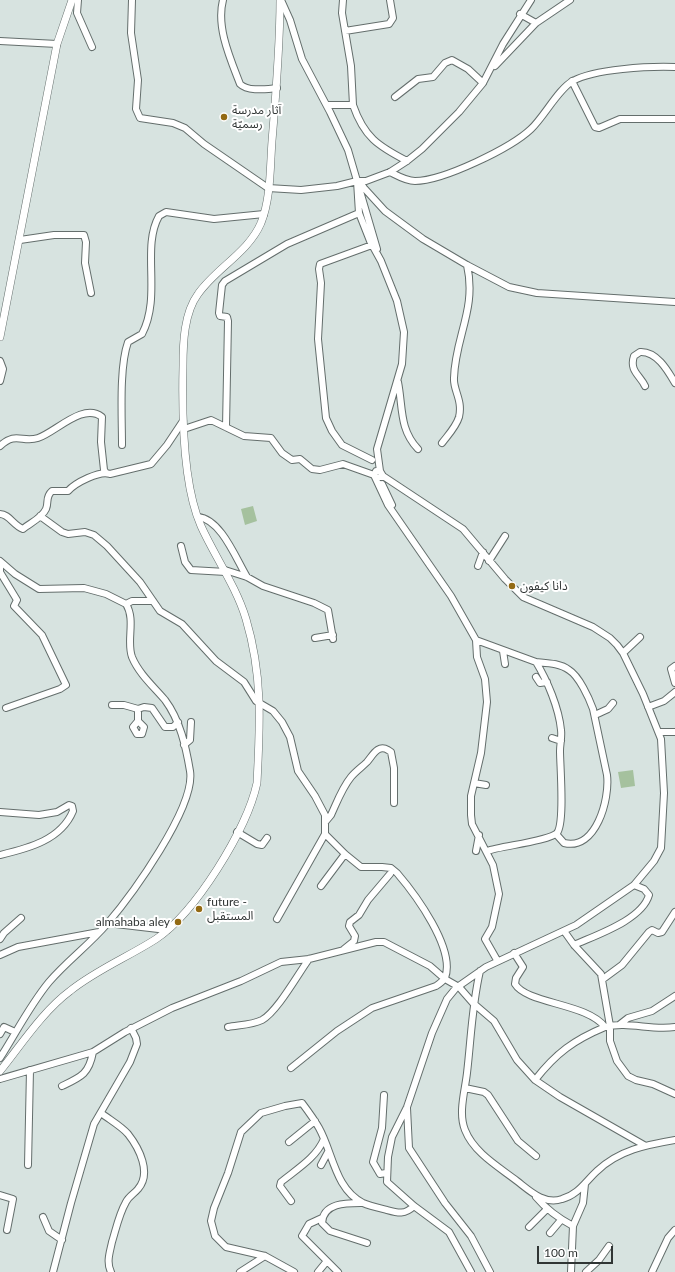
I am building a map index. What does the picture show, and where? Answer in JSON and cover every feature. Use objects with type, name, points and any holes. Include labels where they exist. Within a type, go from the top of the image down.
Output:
[{"type":"main road","points":[[0,337],[57,44],[72,0]]},
{"type":"main road","points":[[0,1071],[59,1000],[78,985],[128,956],[167,930],[186,910],[211,878],[237,832],[252,802],[257,783],[261,704],[258,666],[246,619],[226,571],[198,517],[193,501],[188,474],[183,421],[183,366],[186,323],[194,301],[198,294],[246,245],[260,225],[264,214],[268,188],[276,88],[281,0]]},
{"type":"street","points":[[78,0],[77,13],[92,47]]},
{"type":"street","points":[[132,0],[131,33],[138,80],[137,114],[143,120],[166,122],[185,128],[204,144],[268,188],[286,190],[314,189],[358,181],[366,181],[390,172],[407,162],[460,112],[483,82],[520,14],[530,0]]},
{"type":"street","points":[[223,0],[221,19],[225,37],[240,84],[254,88],[276,88]]},
{"type":"street","points":[[281,0],[290,20],[302,60],[327,105],[348,150],[358,181],[377,253],[397,301],[403,322],[403,355],[398,381],[383,426],[376,454],[378,476]]},
{"type":"street","points":[[343,0],[342,13],[351,66],[353,105],[361,126],[369,137],[378,145],[407,162]]},
{"type":"street","points":[[345,31],[389,24],[393,18],[390,0]]},
{"type":"street","points":[[490,70],[536,23],[570,0]]},
{"type":"street","points":[[520,14],[536,23]]},
{"type":"street","points":[[0,41],[57,44]]},
{"type":"street","points":[[395,97],[418,79],[433,77],[445,63],[452,60],[468,69],[483,82]]},
{"type":"street","points":[[390,172],[404,179],[420,181],[458,169],[481,159],[529,131],[566,86],[572,81],[582,77],[650,67],[675,67]]},
{"type":"street","points":[[572,81],[595,127],[600,128],[620,119],[675,119]]},
{"type":"street","points":[[327,105],[353,105]]},
{"type":"street","points":[[358,181],[359,213],[372,245],[377,253]]},
{"type":"street","points":[[358,181],[385,211],[423,239],[467,265],[509,287],[537,293],[675,302]]},
{"type":"street","points":[[122,445],[123,373],[126,347],[128,342],[142,334],[151,307],[152,234],[159,216],[166,212],[214,220],[264,214]]},
{"type":"street","points":[[226,427],[228,321],[227,317],[220,316],[218,313],[222,285],[225,281],[286,244],[359,213]]},
{"type":"street","points":[[20,240],[70,234],[84,235],[86,242],[85,263],[91,293]]},
{"type":"street","points":[[372,245],[320,264],[321,283],[318,335],[327,421],[342,445],[372,460]]},
{"type":"street","points":[[442,443],[456,424],[459,413],[459,396],[453,379],[456,357],[470,300],[470,278],[467,265]]},
{"type":"street","points":[[645,386],[638,378],[633,365],[634,356],[640,352],[650,355],[664,365],[675,383]]},
{"type":"street","points":[[0,361],[4,369],[0,382]]},
{"type":"street","points":[[398,381],[404,424],[409,440],[418,449]]},
{"type":"street","points":[[0,446],[12,438],[20,437],[29,440],[50,433],[83,413],[98,414],[102,417],[102,456],[104,470],[106,473]]},
{"type":"street","points":[[184,429],[211,420],[244,436],[271,438],[282,453],[292,460],[300,460],[312,469],[320,470],[343,464],[378,476],[414,496],[463,529],[514,589],[523,596],[593,627],[610,638],[623,653],[659,732],[663,755],[662,844],[654,861],[634,885],[584,920],[564,931],[497,960],[459,987],[447,999],[436,1022],[407,1107],[392,1137],[386,1173],[387,1182],[414,1206],[449,1232],[471,1272]]},
{"type":"street","points":[[0,514],[8,517],[14,525],[23,528],[40,516],[46,509],[47,497],[52,491],[68,491],[81,481],[106,473],[110,474],[151,464],[167,446],[183,421]]},
{"type":"street","points":[[383,426],[377,438],[372,460],[383,496],[451,596],[476,640],[477,657],[485,679],[488,702],[481,754],[471,796],[470,815],[472,824],[487,851],[496,874],[499,894],[492,927],[485,939],[497,960]]},
{"type":"street","points":[[40,516],[62,532],[68,534],[85,532],[94,535],[113,551],[140,582],[160,611],[182,624],[216,661],[244,682],[256,701],[273,711],[288,732],[298,771],[320,804],[326,821],[325,834],[277,919]]},
{"type":"street","points":[[198,517],[206,519],[216,526],[247,577]]},
{"type":"street","points":[[489,561],[505,536]]},
{"type":"street","points":[[181,546],[185,562],[191,570],[226,571],[247,577],[263,586],[314,603],[328,610],[333,637],[315,638]]},
{"type":"street","points":[[478,566],[482,552]]},
{"type":"street","points":[[0,561],[15,574],[39,589],[84,588],[106,594],[126,604],[132,626],[132,658],[146,679],[165,701],[178,722],[191,778],[190,787],[163,847],[100,932],[48,983],[15,1032],[0,1058]]},
{"type":"street","points":[[0,567],[0,572],[17,600],[14,606],[42,635],[66,685],[60,689],[6,708]]},
{"type":"street","points":[[126,604],[132,601],[153,601]]},
{"type":"street","points":[[623,653],[640,637]]},
{"type":"street","points":[[476,640],[536,662],[560,666],[570,670],[589,699],[595,716],[608,784],[600,818],[591,835],[578,843],[564,843],[556,834]]},
{"type":"street","points":[[503,651],[505,664]]},
{"type":"street","points":[[487,851],[534,840],[545,839],[556,834],[560,823],[561,729],[547,682],[536,662]]},
{"type":"street","points":[[675,666],[671,669],[675,683]]},
{"type":"street","points":[[536,677],[540,683],[547,682]]},
{"type":"street","points":[[648,707],[664,701],[675,692]]},
{"type":"street","points":[[595,716],[608,709],[613,703]]},
{"type":"street","points":[[112,705],[152,708],[165,728],[173,727],[178,722]]},
{"type":"street","points":[[138,708],[138,721]]},
{"type":"street","points":[[184,744],[190,740],[191,722]]},
{"type":"street","points":[[659,732],[675,732]]},
{"type":"street","points":[[552,738],[561,741]]},
{"type":"street","points":[[326,821],[331,816],[350,778],[367,762],[376,750],[382,748],[388,750],[392,758],[394,803]]},
{"type":"street","points":[[474,783],[486,785]]},
{"type":"street","points":[[0,812],[39,815],[57,812],[69,805],[72,806],[74,811],[60,832],[26,848],[0,855]]},
{"type":"street","points":[[237,832],[257,844],[262,845],[267,838]]},
{"type":"street","points":[[325,834],[345,854],[361,867],[365,868],[374,866],[391,868],[402,878],[423,908],[441,944],[446,962],[445,979]]},
{"type":"street","points":[[476,851],[479,835]]},
{"type":"street","points":[[321,886],[345,854]]},
{"type":"street","points":[[343,950],[354,941],[355,936],[349,926],[350,922],[358,915],[368,900],[390,874]]},
{"type":"street","points":[[574,945],[620,923],[640,910],[649,895],[644,889],[634,885]]},
{"type":"street","points":[[603,979],[622,965],[649,932],[652,930],[658,933],[662,932],[675,912]]},
{"type":"street","points":[[0,939],[4,933],[21,918]]},
{"type":"street","points":[[107,923],[167,930]]},
{"type":"street","points":[[564,931],[574,945],[599,971],[603,979],[607,1027],[617,1061],[628,1076],[654,1084],[675,1094]]},
{"type":"street","points":[[0,955],[18,948],[100,932]]},
{"type":"street","points":[[0,1079],[74,1059],[93,1052],[131,1028],[172,1008],[241,981],[281,962],[309,959],[376,942],[384,942],[430,966],[445,979],[459,987],[473,1003],[494,1021],[517,1060],[535,1080],[560,1097],[644,1145]]},
{"type":"street","points":[[514,953],[523,967],[516,978],[515,984],[518,988],[534,996],[559,1003],[582,1012],[607,1027]]},
{"type":"street","points":[[228,1027],[255,1023],[263,1020],[279,1003],[309,959]]},
{"type":"street","points":[[480,971],[473,1003],[462,1108],[463,1125],[472,1144],[487,1158],[532,1193],[547,1209],[561,1220],[573,1226]]},
{"type":"street","points":[[291,1068],[337,1031],[372,1008],[428,990],[445,979]]},
{"type":"street","points":[[619,1025],[628,1018],[652,1011],[675,996]]},
{"type":"street","points":[[535,1080],[565,1048],[585,1035],[607,1027],[619,1025],[675,1026]]},
{"type":"street","points":[[0,1034],[2,1026],[15,1032]]},
{"type":"street","points":[[53,1272],[94,1124],[130,1062],[137,1044],[131,1028]]},
{"type":"street","points":[[62,1086],[85,1073],[92,1061],[93,1052]]},
{"type":"street","points":[[28,1165],[30,1070]]},
{"type":"street","points":[[464,1088],[484,1092],[488,1095],[518,1141],[536,1156]]},
{"type":"street","points":[[384,1095],[382,1128],[373,1162],[380,1174],[386,1173]]},
{"type":"street","points":[[294,1272],[265,1256],[226,1247],[215,1236],[212,1229],[211,1221],[214,1208],[228,1173],[235,1148],[241,1132],[250,1122],[261,1113],[275,1108],[302,1103],[315,1121],[324,1139],[333,1165],[347,1189],[363,1203]]},
{"type":"street","points":[[407,1107],[408,1148],[445,1203],[471,1236],[490,1272]]},
{"type":"street","points":[[101,1113],[128,1133],[136,1146],[145,1168],[145,1174],[138,1189],[131,1194],[122,1211],[109,1253],[108,1266],[110,1272]]},
{"type":"street","points":[[288,1142],[315,1121]]},
{"type":"street","points":[[291,1202],[280,1186],[281,1182],[308,1161],[321,1146],[324,1139]]},
{"type":"street","points":[[532,1193],[542,1198],[557,1201],[570,1196],[586,1184],[609,1162],[632,1149],[644,1145],[675,1140]]},
{"type":"street","points":[[321,1165],[328,1152]]},
{"type":"street","points":[[571,1272],[573,1226],[582,1203],[586,1184]]},
{"type":"street","points":[[0,1195],[13,1199],[7,1230]]},
{"type":"street","points":[[338,1272],[302,1236],[309,1224],[322,1218],[330,1208],[339,1204],[363,1203],[403,1214],[414,1206]]},
{"type":"street","points":[[529,1227],[547,1209]]},
{"type":"street","points":[[43,1217],[49,1231],[62,1240]]},
{"type":"street","points":[[322,1218],[322,1223],[330,1231],[367,1243]]},
{"type":"street","points":[[550,1233],[561,1220]]},
{"type":"street","points":[[652,1272],[668,1238],[675,1230]]},
{"type":"street","points":[[586,1272],[599,1260],[609,1246]]},
{"type":"street","points":[[240,1272],[265,1256]]},
{"type":"street","points":[[318,1272],[327,1261]]},
{"type":"green space","points":[[253,506],[257,521],[245,525],[241,509]]},
{"type":"green space","points":[[633,770],[635,786],[621,788],[618,772]]},
{"type":"place","name":"آثار مدرسة رسميّة","points":[[224,117]]},
{"type":"place","name":"دانا كيفون","points":[[512,586]]},
{"type":"place","name":"future - المستقبل","points":[[199,909]]},
{"type":"place","name":"almahaba aley","points":[[178,922]]}]
